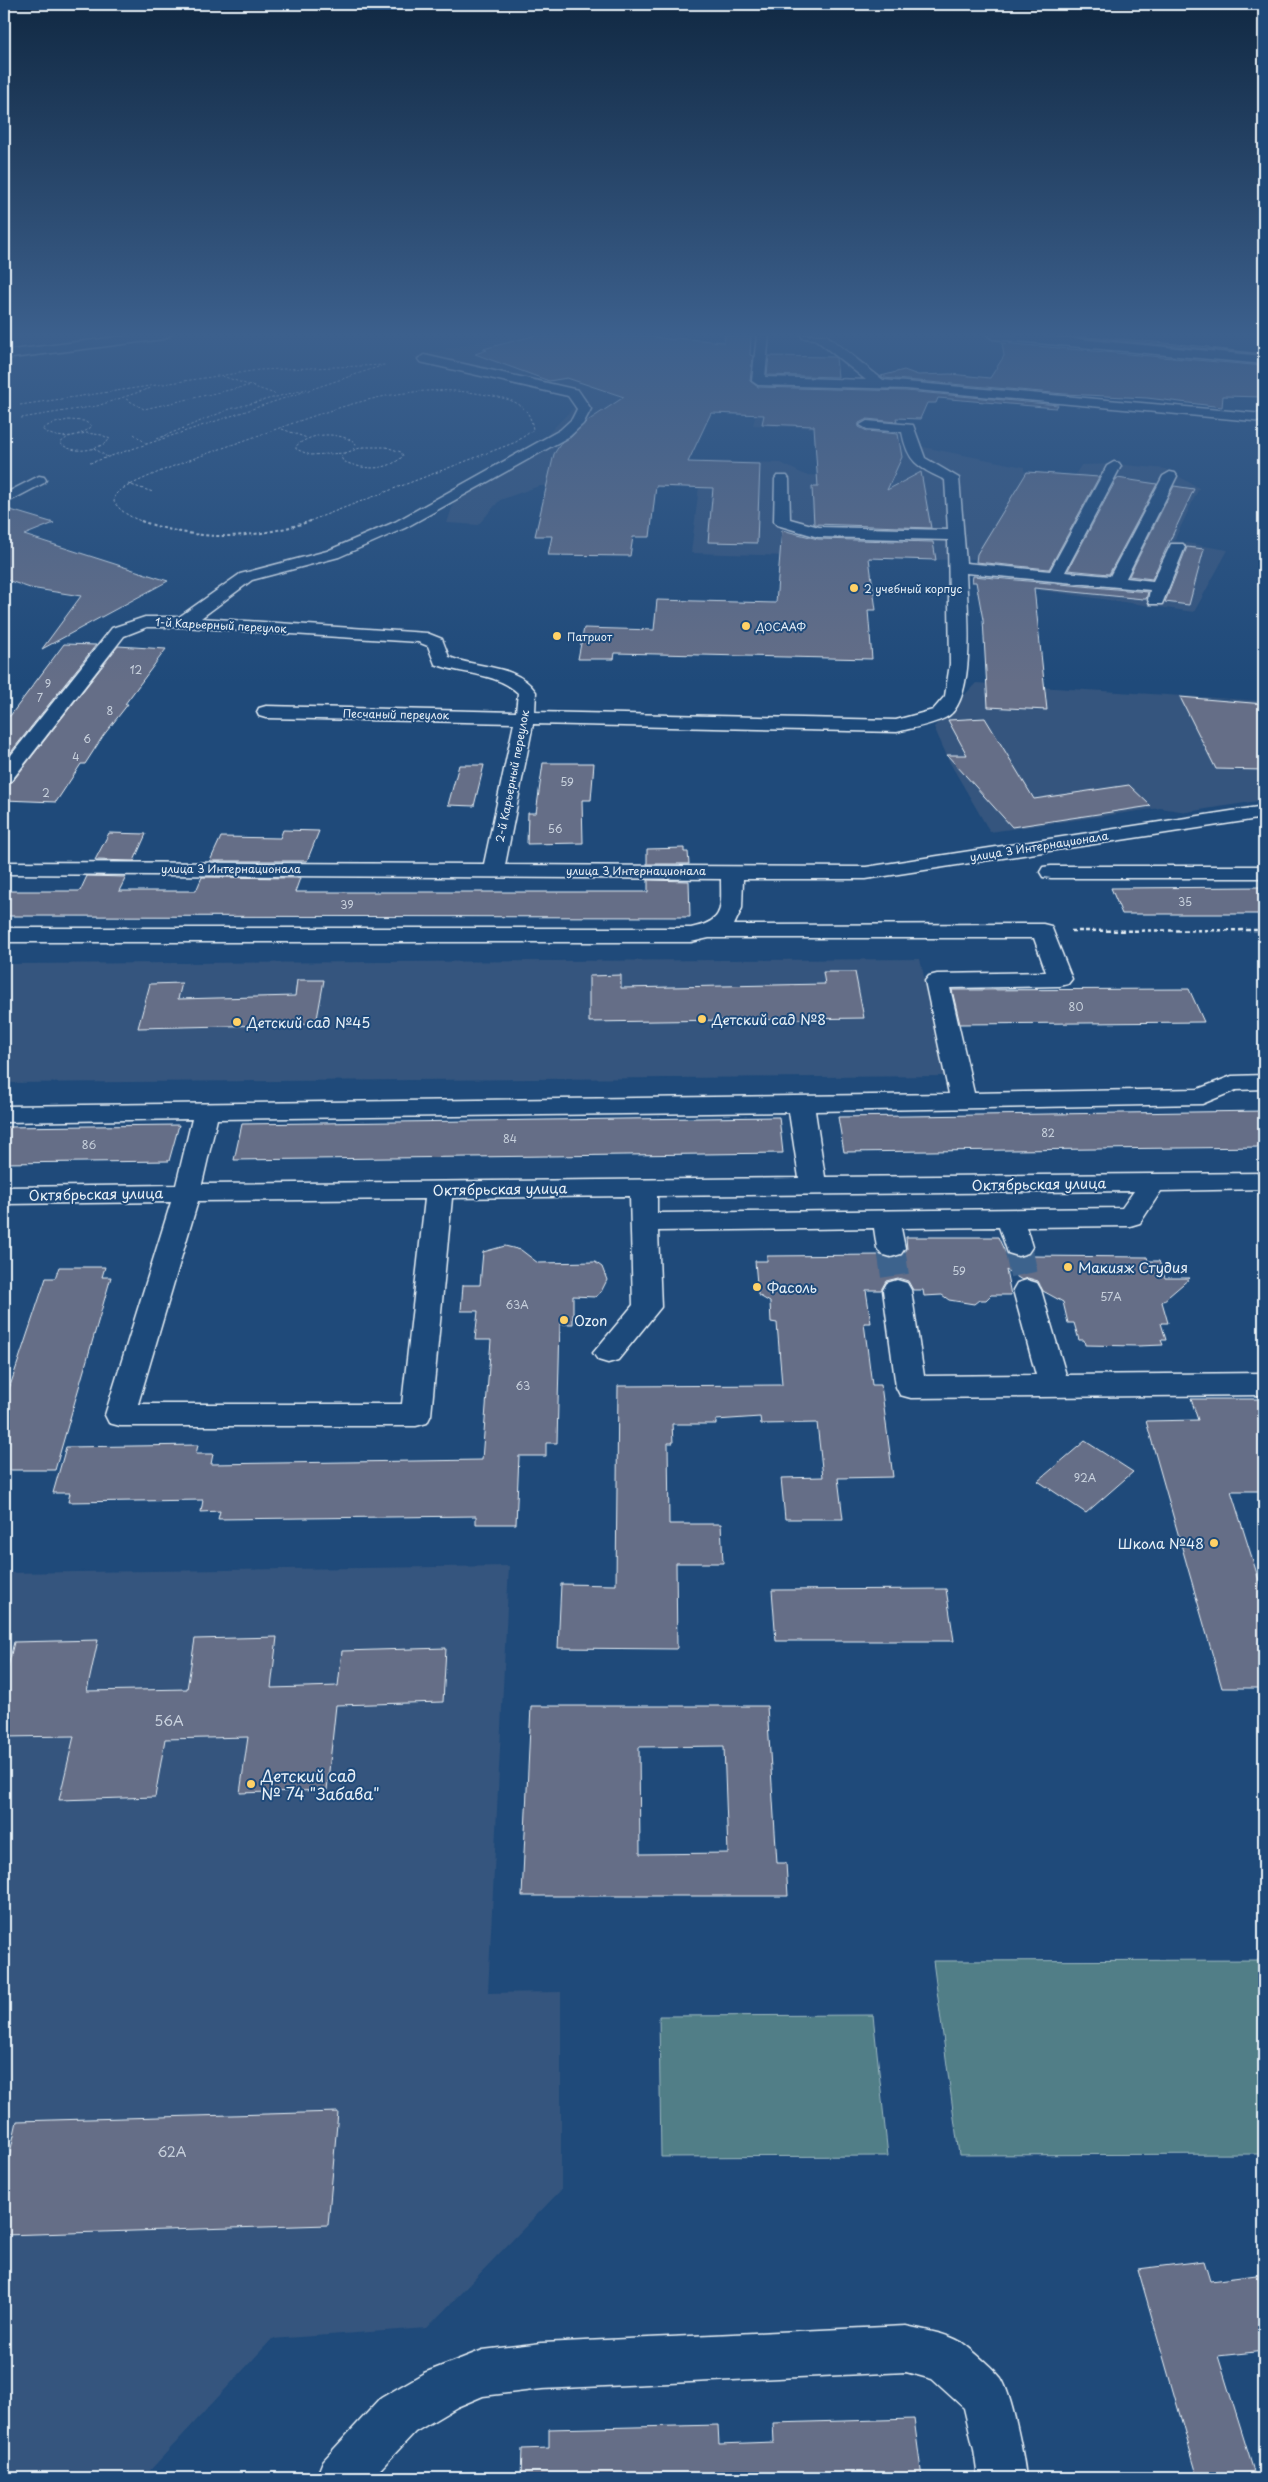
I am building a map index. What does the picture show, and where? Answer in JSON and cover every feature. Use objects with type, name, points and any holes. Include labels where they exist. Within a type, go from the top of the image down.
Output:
[{"type":"street","points":[[183,622],[246,577],[333,554],[400,525],[533,451]]},
{"type":"street","name":"Песчаный переулок","points":[[266,712],[897,726],[940,714],[954,697],[959,664],[958,567],[952,478],[920,462],[913,451]]},
{"type":"street","points":[[1055,576],[1114,466]]},
{"type":"street","points":[[1116,581],[1170,476]]},
{"type":"street","points":[[782,479],[782,522],[818,532],[956,535]]},
{"type":"street","points":[[4,500],[39,480]]},
{"type":"street","points":[[958,567],[1116,581],[1157,593],[1177,547]]},
{"type":"street","name":"1-й Карьерный переулок","points":[[4,778],[118,632],[145,622],[183,622],[421,637]]},
{"type":"street","name":"2-й Карьерный переулок","points":[[421,637],[436,643],[441,660],[454,667],[501,674],[519,681],[527,692],[525,717],[494,869]]},
{"type":"street","name":"улица 3 Интернационала","points":[[4,868],[494,869],[866,873],[1264,812]]},
{"type":"street","points":[[713,932],[727,924],[731,913],[732,871]]},
{"type":"street","points":[[1051,872],[1264,872]]},
{"type":"street","points":[[4,935],[691,936],[713,932],[1043,931],[1060,980],[937,981],[963,1101]]},
{"type":"street","points":[[4,1114],[801,1104],[1202,1096],[1232,1083],[1264,1082]]},
{"type":"street","points":[[801,1104],[813,1186]]},
{"type":"street","points":[[206,1112],[187,1193],[120,1415],[416,1415],[439,1190]]},
{"type":"street","name":"Октябрьская улица","points":[[4,1195],[1264,1181]]},
{"type":"street","points":[[644,1222],[1130,1217],[1153,1182]]},
{"type":"street","points":[[608,1353],[647,1306],[643,1187]]},
{"type":"street","points":[[1010,1218],[1018,1248]]},
{"type":"street","points":[[886,1220],[891,1248]]},
{"type":"street","points":[[897,1290],[911,1387],[1264,1384]]},
{"type":"street","points":[[1027,1290],[1054,1385]]},
{"type":"street","points":[[340,2478],[398,2416],[441,2390],[483,2373],[542,2366],[906,2349],[945,2359],[984,2395],[998,2450],[1002,2478]]},
{"type":"path","points":[[98,451],[108,457]]},
{"type":"path","points":[[90,463],[126,451]]},
{"type":"path","points":[[218,451],[158,471],[127,484],[115,495],[114,502],[118,508],[135,519],[160,528],[217,538],[250,537],[298,526],[493,451]]},
{"type":"path","points":[[298,451],[310,455],[322,456],[350,451]]},
{"type":"path","points":[[345,453],[341,457],[342,461],[358,466],[387,465],[400,460],[403,456],[401,452],[397,451]]},
{"type":"path","points":[[127,484],[153,492]]},
{"type":"path","points":[[1043,931],[1264,930]]},
{"type":"shaded area","points":[[529,451],[687,451],[678,488],[539,486],[500,500],[478,525],[447,523],[454,502]]},
{"type":"shaded area","points":[[852,451],[942,451],[1024,467],[1024,471],[1072,476],[1020,565],[974,559],[933,560],[691,553],[702,461],[781,463],[805,475],[876,478]]},
{"type":"shaded area","points":[[1116,464],[1166,469],[1199,488],[1174,541],[1228,550],[1194,612],[1010,586],[1081,465]]},
{"type":"shaded area","points":[[976,683],[1264,701],[1264,800],[1187,812],[1160,808],[990,832],[950,763],[934,727]]},
{"type":"shaded area","points":[[920,959],[947,1076],[4,1083],[4,964]]},
{"type":"shaded area","points":[[509,1566],[488,1993],[561,1992],[561,2190],[427,2328],[272,2339],[143,2478],[4,2478],[4,1573]]},
{"type":"green space","points":[[1264,1960],[1264,2154],[959,2155],[933,1961]]},
{"type":"green space","points":[[873,2015],[888,2156],[661,2157],[659,2016]]},
{"type":"building","points":[[556,451],[693,451],[688,462],[760,464],[757,543],[708,542],[713,488],[656,486],[650,537],[633,537],[630,556],[548,555],[552,536],[535,536]]},
{"type":"building","points":[[816,451],[901,451],[902,457],[887,490],[921,472],[931,528],[814,524],[812,487],[818,487]]},
{"type":"building","points":[[1027,472],[1099,477],[1049,569],[976,562],[977,554]]},
{"type":"building","points":[[1117,478],[1157,484],[1109,574],[1068,570]]},
{"type":"building","points":[[1174,486],[1194,489],[1152,579],[1129,576]]},
{"type":"building","points":[[4,508],[54,523],[24,535],[168,581],[42,649],[81,596],[30,588],[4,579]]},
{"type":"building","points":[[782,530],[818,539],[933,542],[936,560],[869,558],[876,610],[868,610],[872,659],[615,653],[614,659],[578,659],[584,628],[654,630],[657,600],[776,603]]},
{"type":"building","points":[[1187,547],[1204,549],[1189,605],[1165,602]]},
{"type":"building","points":[[973,576],[1148,592],[1146,599],[1143,599],[1034,588],[1047,710],[988,707],[983,620],[976,582],[972,582]]},
{"type":"building","points":[[64,644],[96,645],[4,761],[4,716],[10,716]]},
{"type":"building","points":[[118,646],[166,649],[125,704],[128,704],[103,736],[85,764],[81,764],[56,802],[4,800],[4,785],[12,782]]},
{"type":"building","points":[[1180,697],[1264,704],[1264,770],[1216,769]]},
{"type":"building","points":[[985,718],[1034,799],[1129,785],[1151,806],[1012,827],[947,755],[967,755],[948,720]]},
{"type":"building","points":[[543,763],[594,763],[591,800],[582,800],[583,843],[527,844],[528,813],[536,813]]},
{"type":"building","points":[[459,765],[484,765],[474,806],[448,805]]},
{"type":"building","points":[[283,830],[319,831],[307,861],[210,861],[221,837],[280,838]]},
{"type":"building","points":[[109,833],[146,834],[134,861],[95,860]]},
{"type":"building","points":[[684,848],[684,852],[688,852],[689,864],[647,864],[647,849]]},
{"type":"building","points":[[87,876],[126,877],[119,891],[196,891],[202,877],[300,878],[295,892],[648,892],[648,880],[689,881],[690,917],[4,916],[4,891],[80,891]]},
{"type":"building","points":[[1264,887],[1264,914],[1122,914],[1111,888]]},
{"type":"building","points":[[823,972],[855,972],[864,1018],[589,1022],[589,976],[621,975],[621,988],[825,984]]},
{"type":"building","points":[[297,980],[324,980],[316,1024],[138,1028],[150,984],[182,983],[178,999],[295,996]]},
{"type":"building","points":[[1189,989],[1204,1022],[960,1024],[952,990]]},
{"type":"building","points":[[1264,1111],[1264,1147],[844,1152],[838,1117]]},
{"type":"building","points":[[779,1117],[783,1153],[234,1160],[242,1124]]},
{"type":"building","points":[[179,1125],[169,1161],[4,1163],[4,1127]]},
{"type":"building","points":[[906,1237],[998,1237],[1006,1254],[1017,1258],[1030,1254],[1032,1256],[1147,1257],[1148,1261],[1159,1261],[1165,1278],[1190,1278],[1162,1302],[1168,1323],[1161,1323],[1166,1340],[1161,1340],[1163,1345],[1138,1346],[1085,1345],[1084,1340],[1079,1340],[1074,1323],[1068,1323],[1063,1302],[1043,1291],[1038,1281],[1028,1278],[1022,1280],[1006,1270],[1011,1295],[991,1295],[986,1300],[979,1300],[974,1304],[949,1300],[942,1295],[924,1296],[923,1290],[913,1290],[908,1281],[898,1278],[886,1281],[881,1290],[866,1290],[871,1323],[864,1323],[872,1385],[881,1385],[893,1477],[838,1478],[843,1519],[785,1519],[781,1478],[823,1477],[817,1423],[761,1424],[760,1417],[716,1420],[716,1424],[672,1424],[673,1443],[668,1443],[669,1524],[721,1524],[723,1563],[676,1563],[677,1649],[558,1648],[561,1584],[616,1585],[618,1386],[782,1385],[777,1323],[771,1322],[770,1302],[758,1295],[755,1261],[767,1261],[767,1256],[880,1255],[892,1259],[902,1256],[907,1249]]},
{"type":"building","points":[[505,1246],[521,1250],[538,1263],[595,1262],[602,1267],[607,1280],[601,1292],[595,1297],[573,1296],[573,1324],[560,1324],[557,1443],[546,1443],[546,1456],[519,1456],[516,1524],[476,1524],[476,1516],[218,1519],[220,1511],[201,1512],[203,1500],[68,1502],[70,1493],[53,1493],[66,1447],[198,1445],[196,1454],[213,1454],[211,1464],[482,1460],[491,1340],[475,1340],[478,1311],[461,1311],[463,1285],[480,1285],[483,1252]]},
{"type":"building","points":[[59,1267],[105,1267],[102,1277],[111,1277],[55,1470],[4,1470],[4,1404],[46,1278],[55,1278]]},
{"type":"building","name":"Школа №48","points":[[1191,1399],[1264,1399],[1264,1491],[1231,1491],[1264,1596],[1264,1688],[1222,1688],[1146,1421],[1198,1420]]},
{"type":"building","points":[[1085,1441],[1133,1472],[1086,1513],[1038,1481]]},
{"type":"building","points":[[946,1589],[954,1641],[776,1641],[772,1590]]},
{"type":"building","points":[[277,1637],[271,1688],[338,1686],[342,1651],[446,1648],[443,1702],[336,1705],[327,1790],[240,1793],[248,1737],[165,1739],[155,1797],[59,1800],[74,1736],[4,1737],[4,1683],[14,1642],[98,1640],[87,1691],[187,1689],[195,1639]]},
{"type":"building","points":[[531,1706],[767,1706],[777,1863],[786,1863],[788,1896],[522,1896]],"holes":[[[724,1746],[728,1853],[640,1854],[639,1747]]]},
{"type":"building","points":[[338,2112],[328,2225],[4,2235],[4,2181],[17,2121]]},
{"type":"building","points":[[1204,2261],[1210,2281],[1264,2274],[1264,2351],[1218,2356],[1256,2478],[1198,2478],[1138,2269]]},
{"type":"building","points":[[914,2419],[922,2478],[521,2478],[522,2449],[549,2448],[549,2429],[718,2425],[719,2444],[774,2442],[773,2423]]},
{"type":"tunnel","points":[[1018,1247],[1027,1290]]},
{"type":"tunnel","points":[[891,1248],[897,1290]]},
{"type":"place","name":"2 учебный корпус","points":[[854,588]]},
{"type":"place","name":"ДОСААФ","points":[[746,626]]},
{"type":"place","name":"Патриот","points":[[557,636]]},
{"type":"place","name":"Детский сад №8","points":[[702,1019]]},
{"type":"place","name":"Детский сад №45","points":[[237,1022]]},
{"type":"place","name":"Макияж Студия","points":[[1068,1267]]},
{"type":"place","name":"Фасоль","points":[[757,1287]]},
{"type":"place","name":"Ozon","points":[[564,1320]]},
{"type":"place","name":"Школа №48","points":[[1214,1543]]},
{"type":"place","name":"Детский сад № 74 \"Забава\"","points":[[251,1784]]}]
